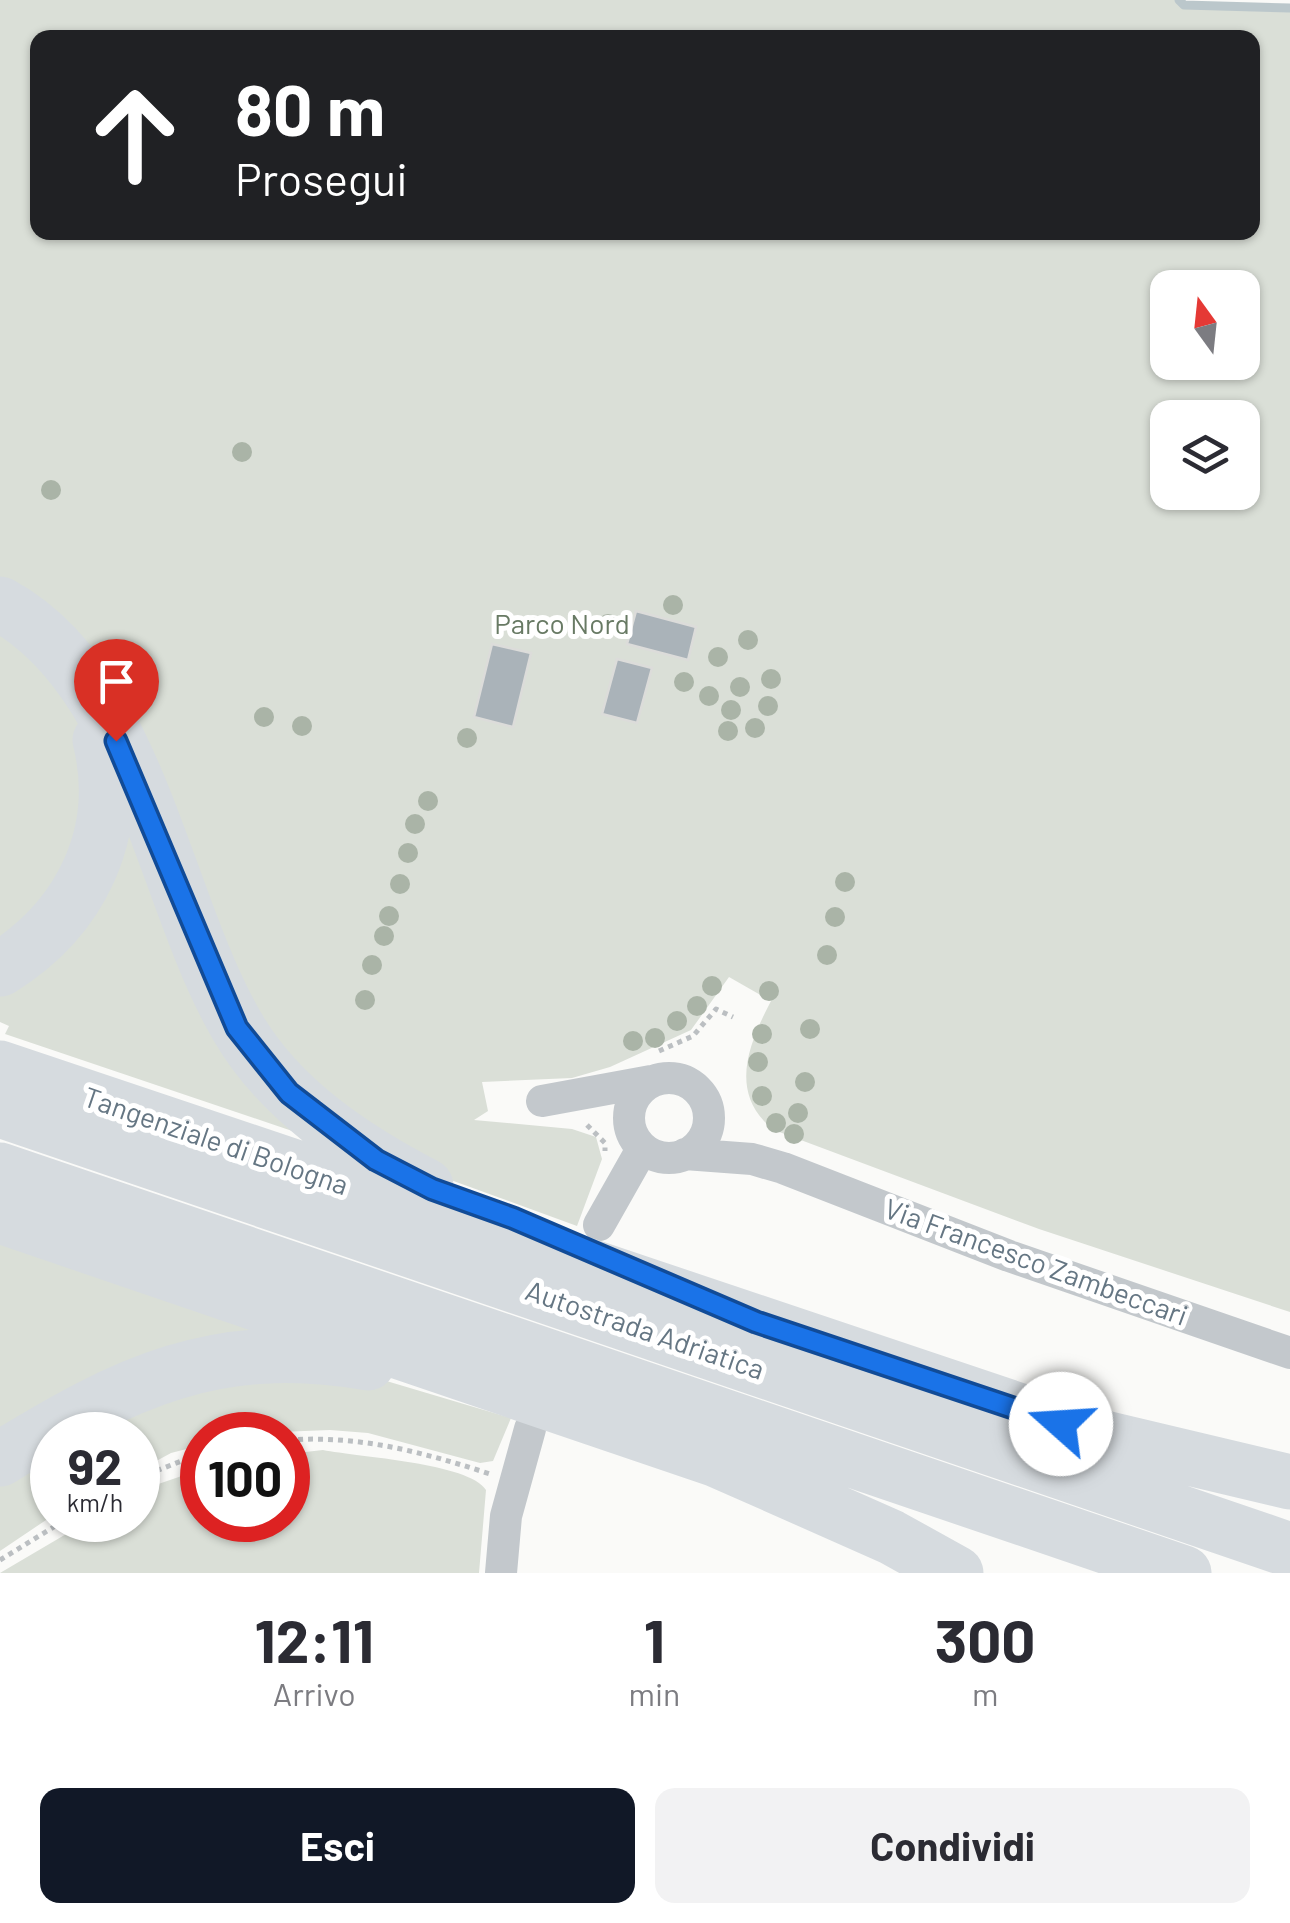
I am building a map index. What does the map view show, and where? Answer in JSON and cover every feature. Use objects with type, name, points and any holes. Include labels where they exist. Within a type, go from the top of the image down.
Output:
[{"type":"highway","points":[[0,604],[52,641],[106,717],[237,1028],[289,1093],[376,1160],[432,1189],[513,1218],[756,1322]]},
{"type":"highway","points":[[0,969],[28,950],[64,914],[100,849],[109,802],[89,694]]},
{"type":"highway","name":"Tangenziale di Bologna","points":[[0,1068],[1092,1436],[1290,1482]]},
{"type":"highway","name":"Autostrada Adriatica","points":[[0,1110],[1290,1550]]},
{"type":"highway","name":"Autostrada Adriatica","points":[[0,1170],[1184,1573]]},
{"type":"highway","points":[[0,1216],[631,1430],[824,1505],[956,1573]]},
{"type":"highway","points":[[0,1460],[134,1384],[188,1367],[270,1356],[374,1364],[548,1418],[631,1430]]},
{"type":"highway","points":[[978,1504],[1137,1573]]},
{"type":"street","points":[[685,1154],[702,1142],[708,1114],[705,1100],[688,1082],[671,1078],[542,1101],[594,1110],[670,1158],[685,1154],[752,1159],[783,1168]]},
{"type":"street","points":[[599,1225],[636,1140],[632,1099],[651,1081]]},
{"type":"street","points":[[708,1114],[726,1133],[783,1168]]},
{"type":"street","name":"Via Francesco Zambeccari","points":[[783,1168],[1008,1256],[1290,1352]]},
{"type":"street","points":[[502,1573],[506,1516],[530,1429]]},
{"type":"path","points":[[583,1122],[605,1143],[605,1164]]},
{"type":"path","points":[[310,1439],[392,1445],[494,1475]]},
{"type":"path","points":[[0,1560],[30,1542]]},
{"type":"green space","name":"Parco Nord","points":[[0,0],[1179,0],[1184,5],[1290,8],[1290,1312],[1039,1229],[774,1130],[751,1101],[747,1085],[750,1052],[771,1001],[729,977],[691,1030],[610,1067],[572,1078],[482,1082],[488,1111],[474,1120],[572,1129],[596,1137],[602,1159],[577,1226],[426,1171],[286,1070],[0,583]]},
{"type":"green space","points":[[0,622],[82,715],[87,844],[0,952]]},
{"type":"green space","points":[[129,820],[304,1135],[5,1034],[9,1026],[0,1022],[0,985]]},
{"type":"green space","points":[[0,1241],[285,1338],[88,1412],[30,1412],[30,1434],[0,1445]]},
{"type":"green space","points":[[373,1377],[511,1418],[493,1461],[480,1463],[368,1433],[310,1431],[310,1412],[180,1412],[180,1451],[160,1459],[160,1412],[122,1412],[186,1384]]},
{"type":"green space","points":[[310,1451],[411,1462],[476,1481],[486,1490],[479,1573],[0,1573],[53,1542],[160,1542],[160,1483],[180,1477],[180,1542],[310,1542]]},
{"type":"green space","points":[[30,1459],[30,1531],[0,1551],[0,1477]]},
{"type":"building","points":[[636,611],[696,627],[688,660],[627,644]]},
{"type":"building","points":[[492,644],[531,653],[513,727],[474,717]]},
{"type":"building","points":[[617,659],[652,668],[637,723],[602,714]]},
{"type":"waterway","points":[[1179,0],[1184,5],[1290,8]]},
{"type":"route","points":[[116,741],[237,1028],[289,1093],[376,1160],[432,1189],[513,1218],[756,1322],[1061,1424]]}]
